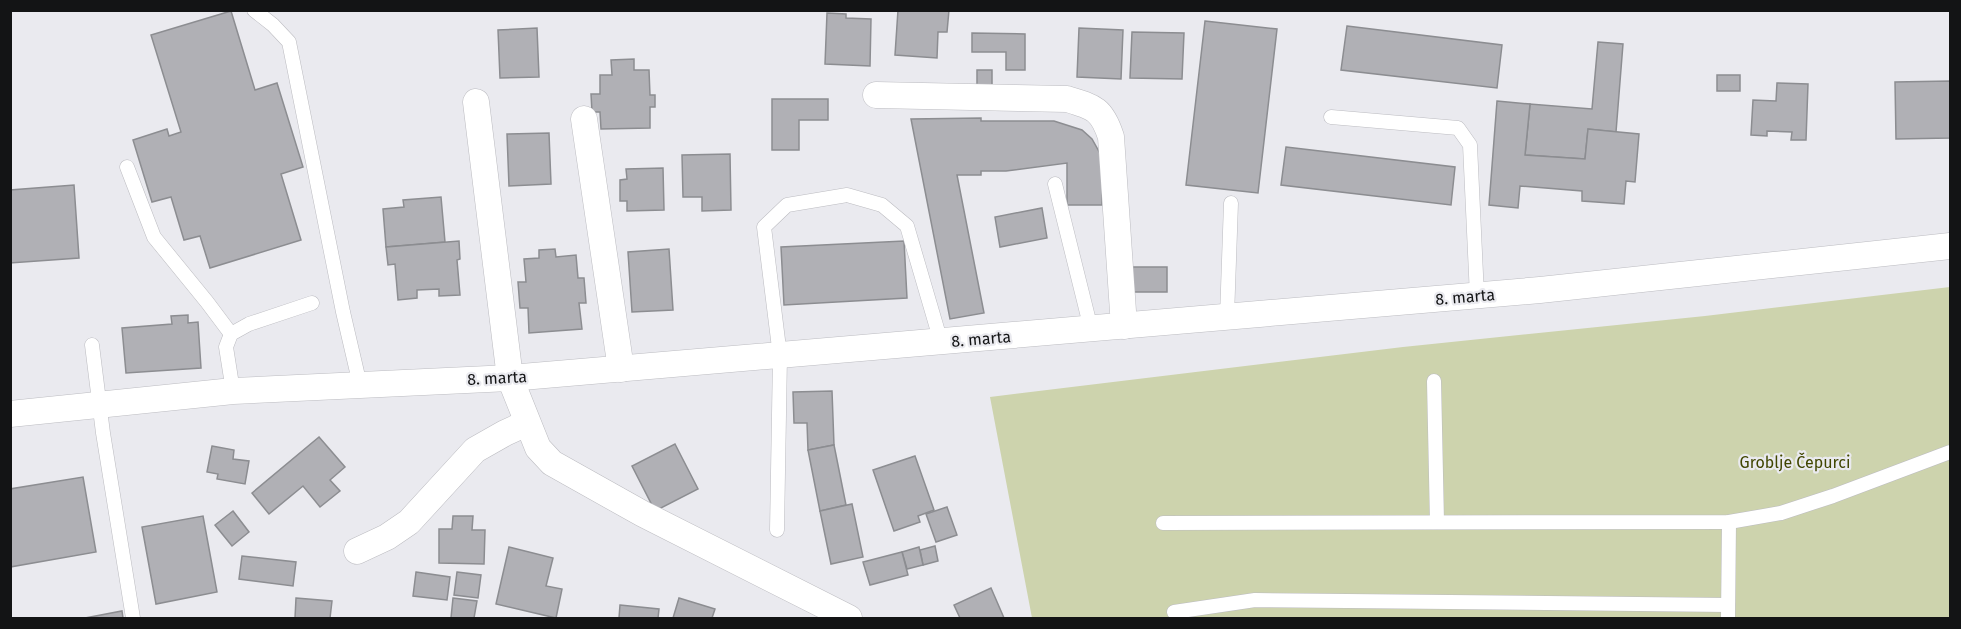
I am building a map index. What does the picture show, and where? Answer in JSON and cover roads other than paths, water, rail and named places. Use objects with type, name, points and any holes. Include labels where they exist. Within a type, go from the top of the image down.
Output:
[{"type":"street","points":[[876,95],[1067,99],[1089,105],[1105,119],[1111,137],[1124,326]]},
{"type":"street","points":[[476,102],[510,378],[538,448],[552,463],[644,514],[849,618]]},
{"type":"street","points":[[584,119],[621,369]]},
{"type":"street","name":"8. marta","points":[[10,414],[233,391],[510,378],[1540,291],[1950,246]]},
{"type":"street","points":[[357,551],[387,537],[409,522],[475,450],[527,423]]},
{"type":"lane","points":[[254,10],[289,42],[360,385]]},
{"type":"lane","points":[[1331,117],[1458,128],[1470,145],[1477,296]]},
{"type":"lane","points":[[128,167],[154,237],[231,334]]},
{"type":"lane","points":[[1054,184],[1091,329]]},
{"type":"lane","points":[[777,530],[780,356],[764,227],[788,206],[847,195],[882,204],[907,226],[941,342]]},
{"type":"lane","points":[[1227,317],[1232,202]]},
{"type":"lane","points":[[233,391],[226,347],[231,334],[249,324],[312,303]]},
{"type":"lane","points":[[92,345],[99,405],[133,618]]},
{"type":"lane","points":[[1434,381],[1437,522]]},
{"type":"lane","points":[[1163,524],[1729,522],[1781,513],[1950,452]]},
{"type":"lane","points":[[1174,612],[1255,600],[1728,612],[1729,522]]},
{"type":"park label","name":"Groblje Čepurci","points":[[1795,462]]}]
